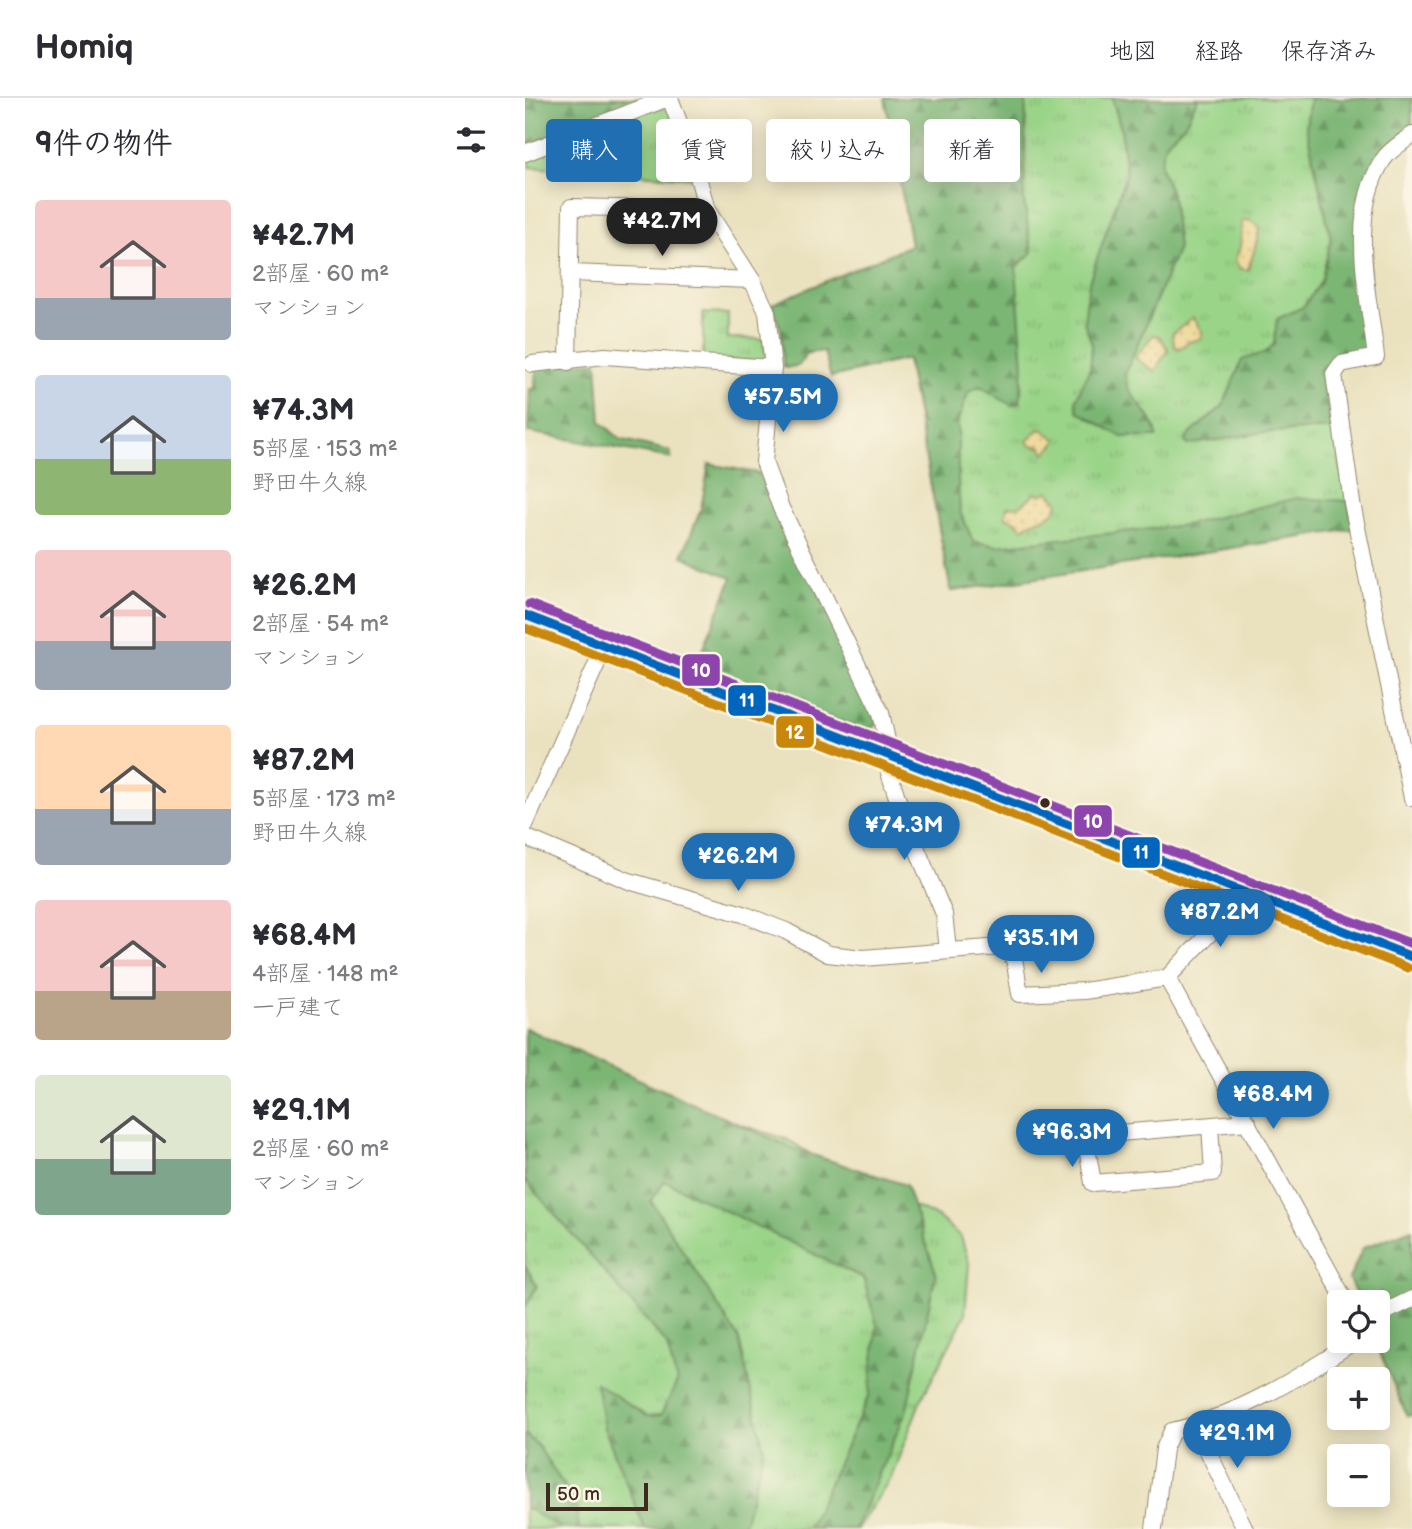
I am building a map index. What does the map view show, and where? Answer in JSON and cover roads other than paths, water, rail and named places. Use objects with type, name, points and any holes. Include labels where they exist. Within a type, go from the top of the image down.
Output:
[{"type":"main road","points":[[525,615],[1412,957]]},
{"type":"street","points":[[525,153],[669,98],[694,162],[707,210],[752,280],[767,312],[773,368],[764,462],[781,508],[881,713],[890,754],[888,769],[902,813],[944,914],[948,950]]},
{"type":"street","points":[[1412,135],[1384,158],[1366,206],[1365,265],[1376,357],[1341,364],[1334,374],[1352,503],[1412,798]]},
{"type":"street","points":[[568,362],[571,207],[707,210]]},
{"type":"street","points":[[571,273],[752,280]]},
{"type":"street","points":[[532,364],[605,356],[773,368]]},
{"type":"street","points":[[525,825],[605,645]]},
{"type":"street","points":[[525,837],[629,881],[743,914],[786,931],[828,954],[863,958],[1001,947],[1014,958],[1020,995],[1084,991],[1167,978],[1246,895]]},
{"type":"street","points":[[1167,978],[1339,1290]]},
{"type":"street","points":[[1210,1126],[1213,1172],[1093,1183],[1085,1136],[1248,1122]]},
{"type":"street","points":[[1390,1310],[1412,1299]]},
{"type":"street","points":[[1154,1529],[1164,1449],[1172,1431],[1196,1426],[1236,1409],[1333,1353]]},
{"type":"street","points":[[1196,1426],[1245,1529]]}]
